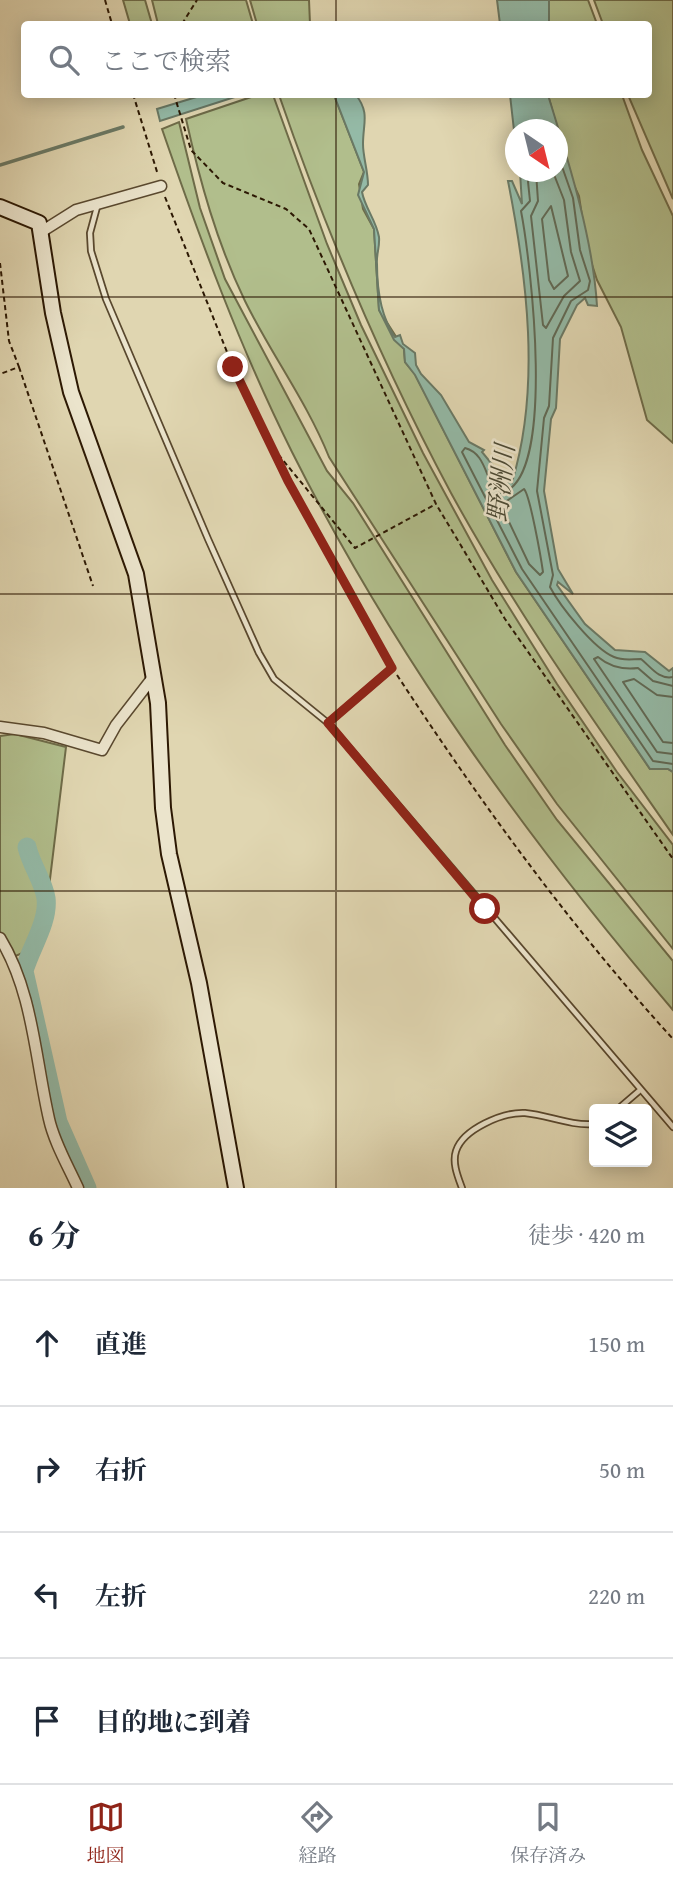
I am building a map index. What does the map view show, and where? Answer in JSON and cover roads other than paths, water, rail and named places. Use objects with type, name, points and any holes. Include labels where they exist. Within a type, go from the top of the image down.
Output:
[{"type":"street","points":[[41,232],[76,210],[161,186]]},
{"type":"street","points":[[0,207],[39,223],[53,313],[71,392],[136,574],[154,676],[163,808],[169,854],[199,983],[236,1188]]},
{"type":"street","points":[[0,727],[44,733],[102,750],[116,724],[154,676]]},
{"type":"street","points":[[0,938],[14,961],[24,996],[49,1121],[78,1188]]},
{"type":"lane","points":[[97,206],[90,233],[91,251],[106,299],[208,539],[259,653],[274,679],[328,723],[639,1091],[673,1127]]},
{"type":"lane","points":[[328,723],[392,668]]},
{"type":"lane","points":[[624,1104],[639,1091]]},
{"type":"lane","points":[[462,1188],[455,1160],[456,1149],[464,1138],[488,1123],[523,1113],[589,1124]]},
{"type":"water","points":[[497,0],[549,0],[549,21],[500,21]]},
{"type":"water","points":[[193,98],[232,98],[160,121],[157,109]]},
{"type":"water","points":[[335,98],[358,98],[363,107],[363,149],[368,185],[362,192],[379,237],[378,283],[386,321],[395,337],[400,335],[403,344],[415,353],[416,365],[421,374],[441,395],[469,442],[484,450],[482,452],[496,469],[500,486],[507,484],[510,477],[512,482],[521,446],[528,371],[528,332],[521,255],[508,182],[512,182],[522,204],[521,182],[568,182],[568,162],[585,226],[597,306],[588,305],[585,298],[577,305],[560,339],[556,408],[551,419],[544,491],[558,569],[573,594],[558,582],[557,585],[585,624],[615,650],[645,652],[669,671],[673,668],[673,772],[668,769],[650,769],[516,572],[415,375],[405,362],[404,349],[394,340],[379,310],[374,229],[358,195],[364,172]]},
{"type":"water","points":[[510,98],[549,98],[555,119],[513,119]]},
{"type":"waterway","points":[[0,165],[123,127]]},
{"type":"waterway","points":[[27,847],[44,891],[46,907],[42,926],[24,971],[58,1122],[87,1188]]},
{"type":"water label","name":"野洲川","points":[[501,483]]}]
